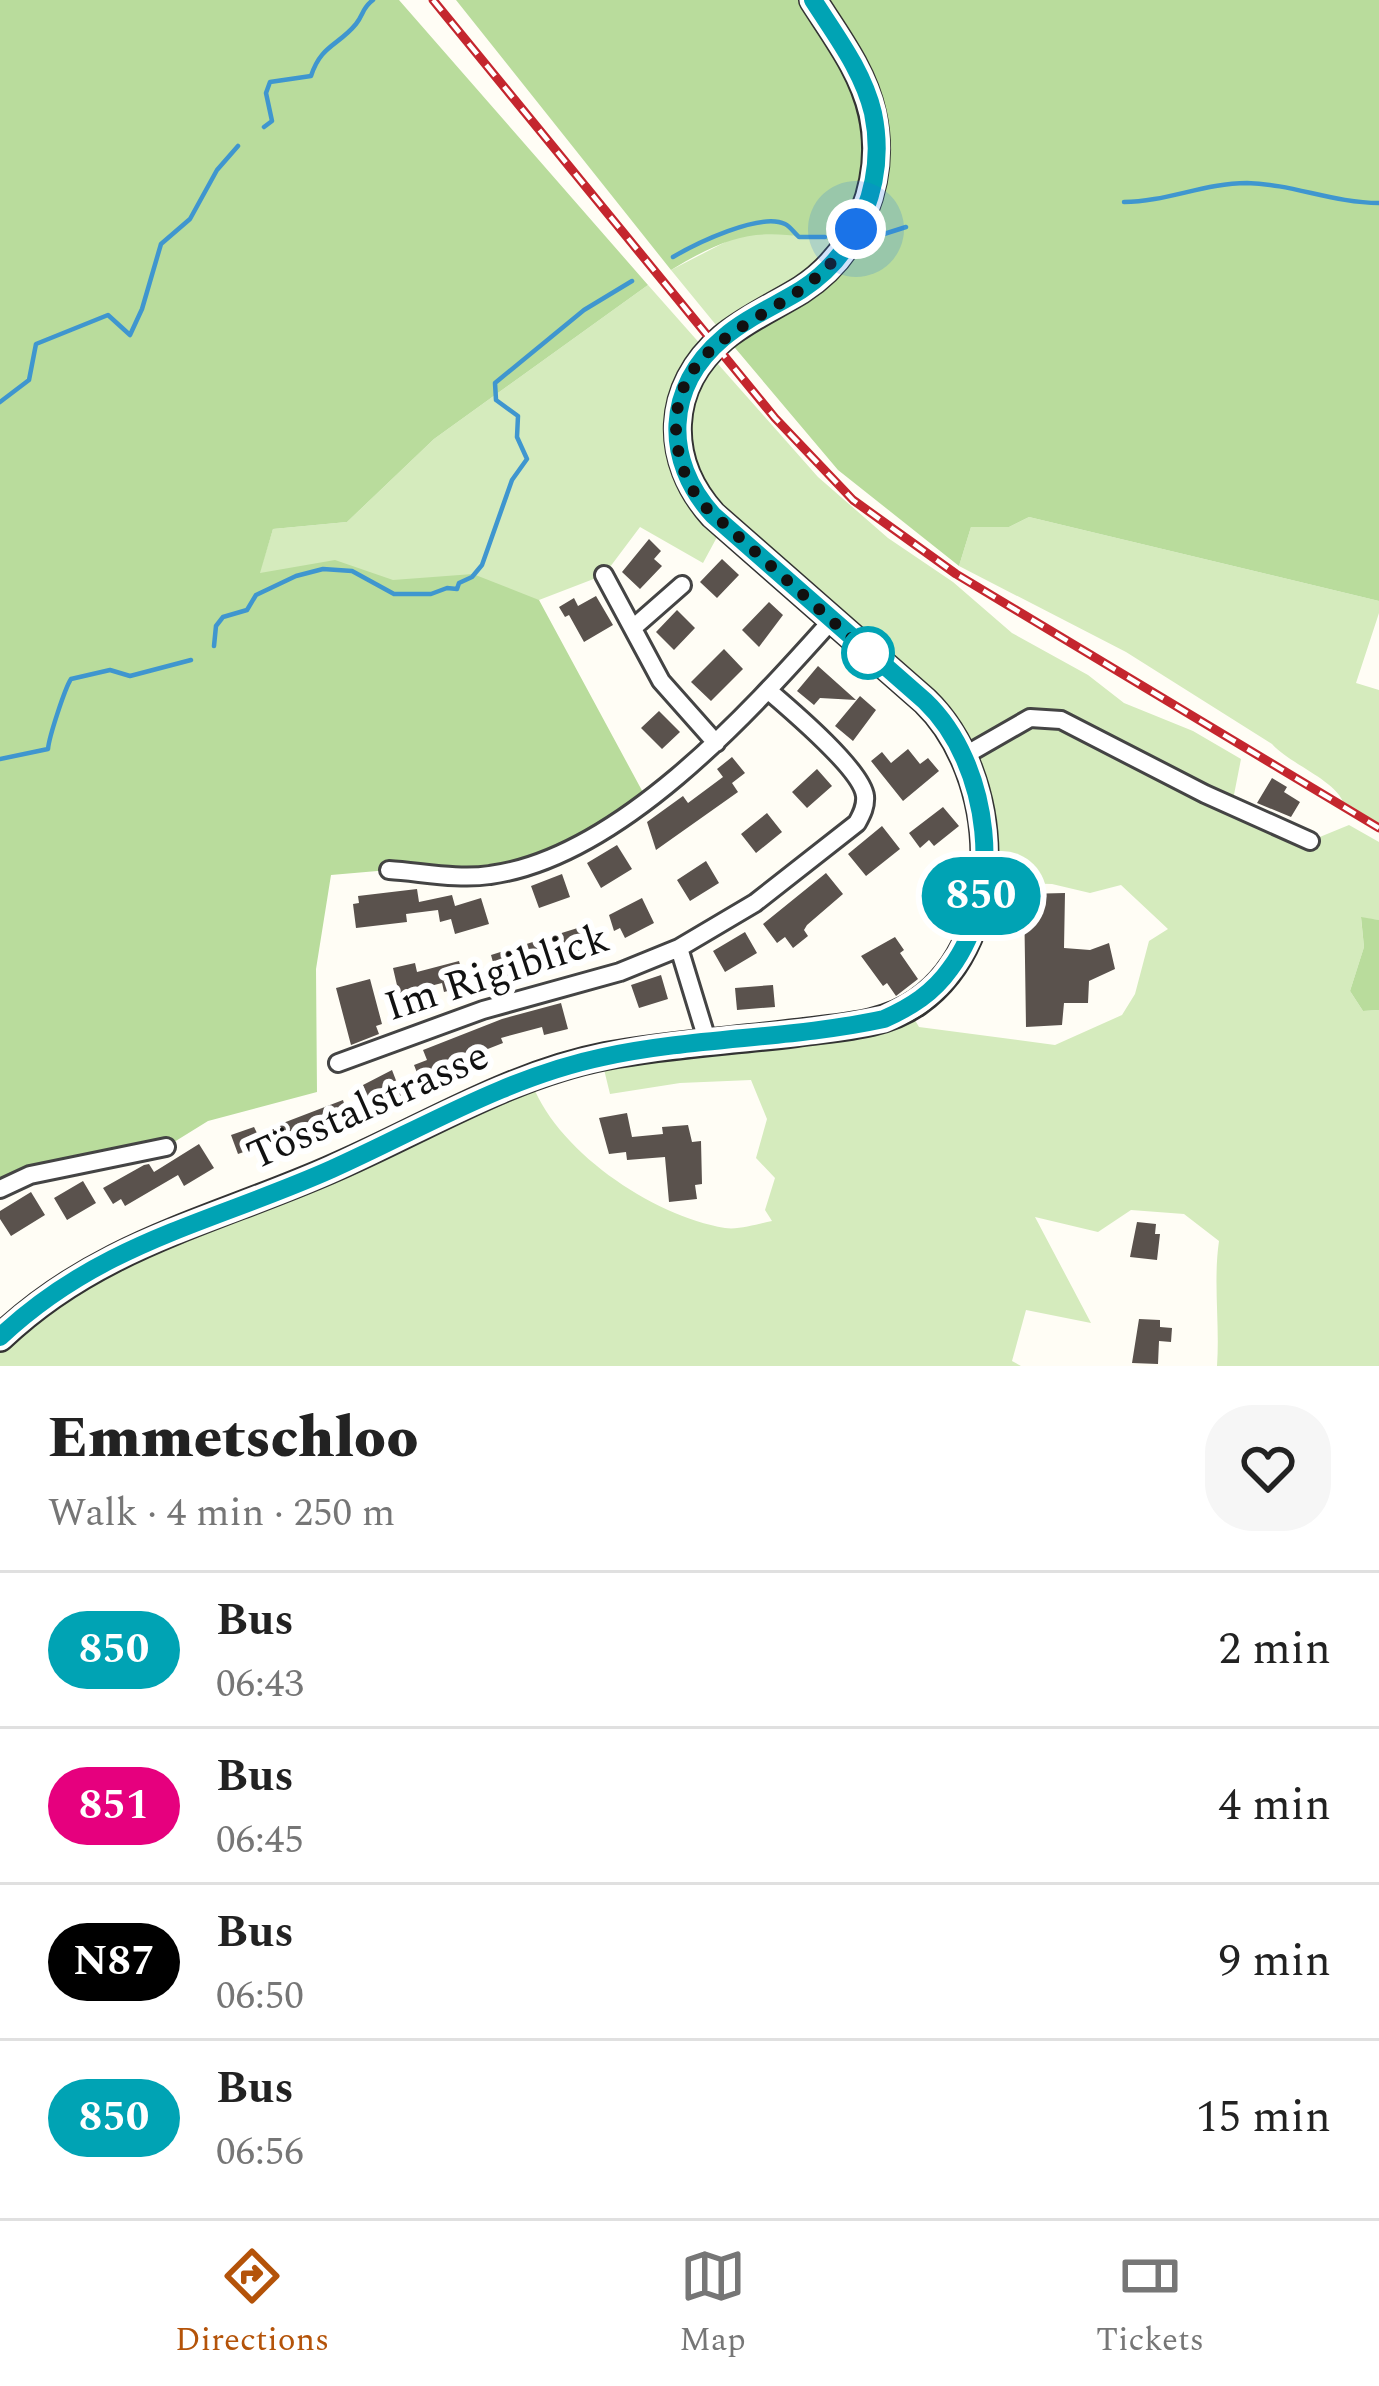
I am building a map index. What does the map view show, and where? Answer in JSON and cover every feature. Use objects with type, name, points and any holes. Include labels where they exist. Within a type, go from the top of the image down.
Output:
[{"type":"main road","name":"Tösstalstrasse","points":[[0,1337],[59,1290],[140,1243],[328,1171],[530,1078],[601,1057],[884,1019],[917,1002],[947,974],[970,934],[983,882],[981,822],[954,737],[932,708],[702,504],[684,473],[676,430],[687,382],[708,351],[821,274],[848,243],[864,213],[877,162],[872,112],[853,63],[813,0]]},
{"type":"street","points":[[604,575],[661,682],[716,743]]},
{"type":"street","points":[[633,628],[682,585]]},
{"type":"street","points":[[389,870],[486,876],[530,867],[573,850],[716,743],[830,621]]},
{"type":"street","name":"Im Rigiblick","points":[[338,1063],[482,1010],[620,972],[679,948],[755,903],[857,823],[863,813],[862,785],[813,730],[769,691]]},
{"type":"street","points":[[962,757],[1030,718],[1061,720],[1205,794],[1310,841]]},
{"type":"street","points":[[679,948],[708,1042]]},
{"type":"street","points":[[0,1189],[30,1175],[166,1147]]},
{"type":"green space","points":[[0,0],[399,0],[648,285],[434,439],[347,522],[273,529],[260,573],[335,560],[393,580],[473,574],[539,600],[646,798],[573,850],[486,876],[389,870],[331,875],[316,969],[317,1092],[208,1121],[166,1147],[0,1189]]},
{"type":"green space","points":[[456,0],[1379,0],[1379,601],[1029,517],[1009,527],[971,527],[959,566],[838,470],[725,336],[847,243],[756,235],[718,245],[671,270]]},
{"type":"green space","points":[[778,233],[848,243],[725,336],[671,270],[739,235]]},
{"type":"green space","points":[[648,285],[818,477],[888,538],[953,582],[1012,633],[1088,675],[1124,703],[1193,731],[1241,759],[1232,805],[1310,841],[1349,825],[1379,842],[1379,920],[1361,918],[1364,947],[1350,991],[1363,1011],[1379,1010],[1379,1366],[1217,1366],[1219,1241],[1184,1214],[1131,1210],[1098,1232],[1035,1217],[1091,1323],[1026,1310],[1012,1361],[1021,1366],[0,1366],[0,1338],[59,1290],[530,1078],[560,1130],[609,1175],[637,1194],[697,1221],[742,1227],[772,1221],[765,1210],[775,1178],[756,1158],[767,1119],[751,1080],[680,1083],[610,1094],[601,1057],[908,1008],[919,1027],[1055,1045],[1122,1015],[1135,994],[1149,941],[1168,929],[1121,885],[1090,893],[1052,884],[983,882],[954,737],[723,526],[703,563],[640,527],[604,575],[539,600],[259,574],[273,529],[347,522],[434,439]]},
{"type":"green space","points":[[1029,517],[1379,601],[1356,683],[1379,690],[1379,823],[1344,804],[1332,787],[1272,744],[1126,652],[959,566],[971,527],[1009,527]]},
{"type":"green space","points":[[1361,917],[1379,920],[1379,1010],[1363,1011],[1350,991],[1364,947]]},
{"type":"building","points":[[649,539],[661,551],[654,559],[662,566],[640,589],[622,572]]},
{"type":"building","points":[[722,559],[739,575],[717,598],[700,582]]},
{"type":"building","points":[[596,596],[613,625],[584,642],[559,607],[574,598],[578,606]]},
{"type":"building","points":[[769,602],[783,615],[759,647],[742,630]]},
{"type":"building","points":[[677,610],[695,628],[674,650],[656,632]]},
{"type":"building","points":[[724,649],[743,669],[711,701],[691,682]]},
{"type":"building","points":[[818,666],[856,700],[820,698],[814,705],[797,691]]},
{"type":"building","points":[[860,696],[876,710],[853,741],[835,726]]},
{"type":"building","points":[[659,711],[680,732],[662,749],[641,728]]},
{"type":"building","points":[[908,749],[920,764],[928,758],[939,771],[903,801],[871,761],[882,752],[891,763]]},
{"type":"building","points":[[732,757],[745,773],[732,783],[738,792],[656,850],[647,822],[683,796],[688,803],[723,777],[717,769]]},
{"type":"building","points":[[817,769],[832,786],[807,808],[792,792]]},
{"type":"building","points":[[1272,778],[1300,802],[1291,817],[1257,803]]},
{"type":"building","points":[[943,807],[959,826],[934,846],[929,840],[920,848],[909,833]]},
{"type":"building","points":[[767,813],[782,832],[756,853],[741,834]]},
{"type":"building","points":[[882,826],[900,849],[866,876],[848,854]]},
{"type":"building","points":[[617,845],[632,869],[601,888],[587,863]]},
{"type":"building","points":[[706,861],[719,883],[690,901],[677,880]]},
{"type":"building","points":[[826,873],[843,894],[807,925],[808,936],[793,948],[785,937],[777,943],[763,924]]},
{"type":"building","points":[[562,874],[570,897],[539,908],[531,886]]},
{"type":"building","points":[[417,889],[419,902],[452,895],[455,906],[481,898],[489,924],[455,934],[451,919],[440,922],[438,910],[406,914],[407,922],[356,928],[353,904],[359,903],[358,896]]},
{"type":"building","points":[[1065,893],[1064,948],[1090,950],[1109,943],[1115,969],[1089,981],[1088,1003],[1064,1003],[1062,1025],[1026,1027],[1024,894]]},
{"type":"building","points":[[642,898],[654,923],[625,938],[620,928],[614,931],[609,915]]},
{"type":"building","points":[[584,926],[592,953],[531,966],[534,975],[499,984],[491,955]]},
{"type":"building","points":[[745,932],[757,953],[725,972],[713,951]]},
{"type":"building","points":[[895,937],[918,979],[896,996],[861,956]]},
{"type":"building","points":[[459,961],[466,986],[444,992],[442,983],[399,994],[393,968],[415,963],[417,972]]},
{"type":"building","points":[[661,975],[668,999],[639,1008],[631,985]]},
{"type":"building","points":[[370,979],[382,1024],[376,1026],[379,1034],[351,1045],[336,988]]},
{"type":"building","points":[[773,985],[775,1007],[737,1010],[735,988]]},
{"type":"building","points":[[561,1003],[568,1029],[544,1035],[542,1027],[501,1038],[503,1043],[447,1065],[451,1076],[423,1088],[414,1065],[427,1060],[423,1050],[502,1019]]},
{"type":"building","points":[[392,1070],[402,1096],[371,1108],[363,1085]]},
{"type":"building","points":[[343,1100],[349,1120],[300,1137],[303,1144],[276,1154],[272,1142],[238,1154],[231,1135],[254,1127],[257,1133]]},
{"type":"building","points":[[627,1113],[632,1137],[688,1125],[692,1142],[701,1141],[702,1184],[695,1185],[697,1199],[669,1202],[665,1157],[627,1160],[626,1152],[609,1154],[599,1118]]},
{"type":"building","points":[[199,1144],[214,1168],[184,1186],[178,1175],[125,1206],[121,1199],[113,1204],[103,1188],[144,1165],[149,1164],[154,1172]]},
{"type":"building","points":[[83,1181],[96,1203],[67,1220],[54,1198]]},
{"type":"building","points":[[31,1192],[45,1215],[11,1236],[0,1211]]},
{"type":"building","points":[[1137,1222],[1156,1224],[1155,1234],[1160,1234],[1157,1260],[1130,1257]]},
{"type":"building","points":[[1139,1319],[1160,1320],[1160,1327],[1172,1328],[1171,1342],[1159,1341],[1158,1364],[1132,1363]]},
{"type":"waterway","points":[[264,127],[272,121],[266,93],[270,82],[311,76],[320,58],[373,0]]},
{"type":"waterway","points":[[0,402],[29,380],[36,344],[108,315],[130,335],[161,244],[190,219],[217,170],[238,146]]},
{"type":"waterway","points":[[1124,202],[1247,183],[1379,203]]},
{"type":"waterway","points":[[673,257],[760,222],[785,224],[799,237],[825,237]]},
{"type":"waterway","points":[[884,234],[906,227]]},
{"type":"waterway","points":[[214,646],[216,626],[223,617],[247,610],[256,595],[296,576],[323,569],[352,571],[394,594],[457,589],[472,577],[482,565],[512,480],[527,459],[517,437],[518,416],[496,400],[495,383],[584,310],[632,281]]},
{"type":"waterway","points":[[0,759],[48,749],[71,679],[110,670],[130,676],[191,660]]},
{"type":"railway","points":[[433,0],[775,418],[853,500],[956,574],[1379,828]]},
{"type":"bus line","name":"850","points":[[0,1337],[91,1268],[140,1243],[328,1171],[530,1078],[601,1057],[884,1019],[928,994],[957,960],[978,909],[983,851],[976,798],[954,737],[925,701],[702,504],[684,473],[677,446],[678,406],[701,359],[733,330],[805,288],[834,261],[856,229],[873,184],[876,139],[864,86],[813,0]]},
{"type":"route","points":[[856,229],[834,261],[805,288],[733,330],[708,351],[687,382],[676,430],[684,473],[702,504],[868,653]]}]
